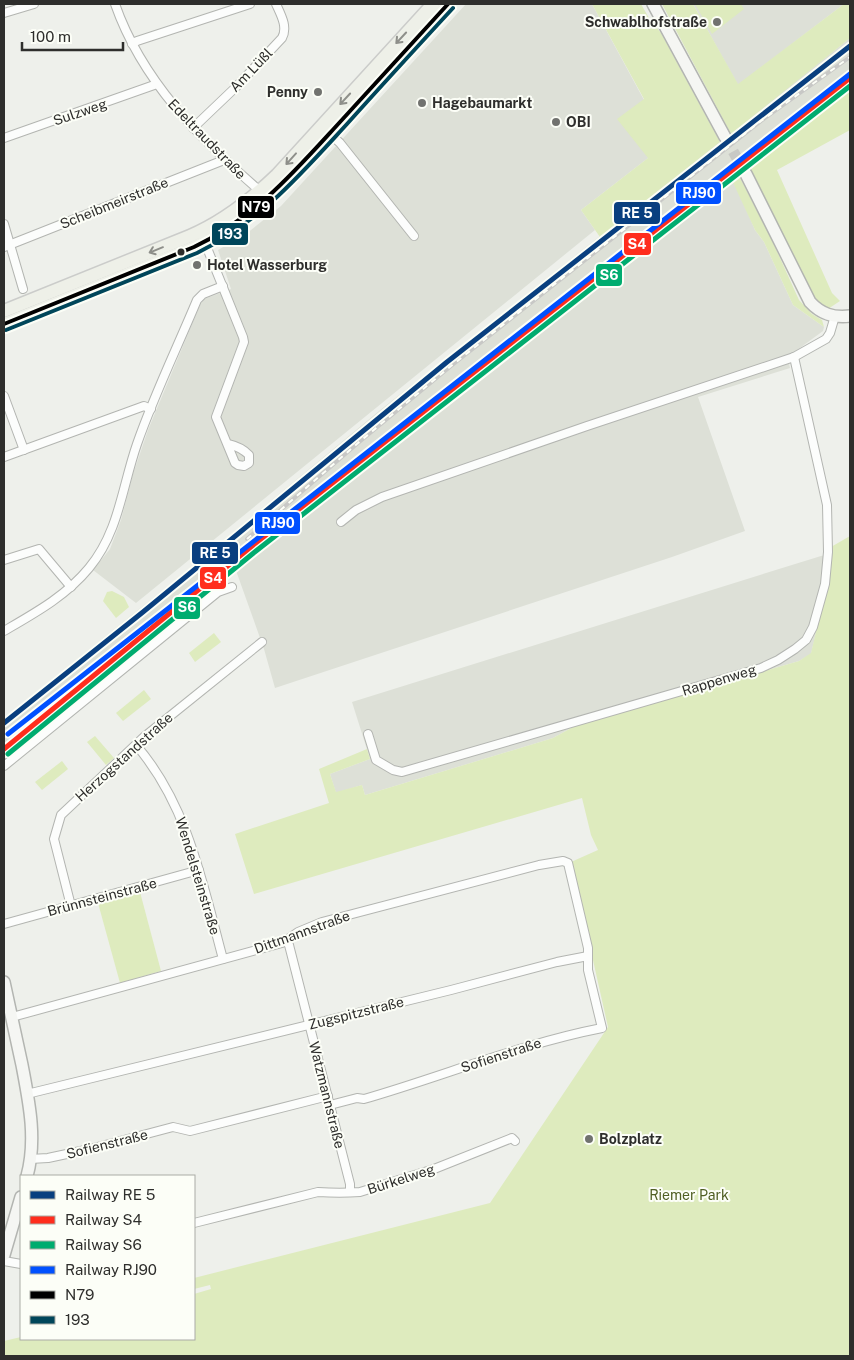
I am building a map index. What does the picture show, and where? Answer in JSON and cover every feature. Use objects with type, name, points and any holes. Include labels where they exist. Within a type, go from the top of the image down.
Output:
[{"type":"main road","points":[[4,311],[203,237],[223,233],[257,208],[285,182],[325,129],[433,4]]},
{"type":"main road","points":[[4,324],[203,237],[260,192],[448,4]]},
{"type":"street","points":[[4,13],[29,4]]},
{"type":"street","name":"Edeltraudstraße","points":[[115,4],[132,44],[157,84],[176,109],[224,160],[260,192]]},
{"type":"street","points":[[132,44],[250,4]]},
{"type":"street","name":"Am Lüßl","points":[[193,128],[237,86],[282,38],[285,33],[285,27],[276,4]]},
{"type":"street","points":[[653,4],[725,137]]},
{"type":"street","name":"Sulzweg","points":[[4,138],[157,84]]},
{"type":"street","points":[[325,129],[340,143],[414,236]]},
{"type":"street","name":"Scheibmeirstraße","points":[[7,245],[224,160]]},
{"type":"street","points":[[746,174],[806,296],[821,312],[836,316],[850,316]]},
{"type":"street","points":[[4,224],[7,245],[23,288]]},
{"type":"street","points":[[203,237],[244,342],[216,417],[228,444]]},
{"type":"street","points":[[4,631],[58,598],[93,563],[115,522],[136,446],[197,300],[203,294],[223,286]]},
{"type":"street","points":[[341,522],[356,510],[382,497],[794,357],[826,339],[836,316]]},
{"type":"street","name":"Rappenweg","points":[[368,734],[376,760],[393,770],[402,772],[760,668],[795,650],[806,640],[813,626],[824,584],[828,552],[827,505],[794,357]]},
{"type":"street","points":[[4,396],[24,450]]},
{"type":"street","points":[[4,457],[144,406],[151,409]]},
{"type":"street","points":[[4,560],[38,549],[71,587]]},
{"type":"street","points":[[4,766],[218,592],[232,587]]},
{"type":"street","name":"Herzogstandstraße","points":[[71,906],[54,839],[58,822],[66,809],[185,703],[262,642]]},
{"type":"street","name":"Wendelsteinstraße","points":[[136,745],[162,782],[177,808],[199,870],[223,959]]},
{"type":"street","name":"Dittmannstraße","points":[[12,1018],[286,941],[298,932],[322,922],[534,866],[564,861],[568,863],[588,948],[588,956]]},
{"type":"street","name":"Brünnsteinstraße","points":[[4,924],[199,870]]},
{"type":"street","name":"Watzmannstraße","points":[[286,941],[289,945],[310,1025],[350,1191]]},
{"type":"street","name":"Zugspitzstraße","points":[[27,1094],[557,962],[588,956]]},
{"type":"street","name":"Sofienstraße","points":[[330,1105],[357,1098],[364,1100],[411,1086],[523,1047],[602,1028],[588,970],[588,956]]},
{"type":"street","points":[[4,982],[27,1094],[32,1136],[27,1175]]},
{"type":"street","name":"Sofienstraße","points":[[30,1159],[48,1158],[90,1149],[173,1127],[190,1131],[328,1096]]},
{"type":"street","name":"Bürkelweg","points":[[195,1223],[318,1192],[337,1194],[350,1191],[360,1192],[405,1179],[512,1138],[516,1141]]},
{"type":"street","points":[[4,1255],[20,1200]]},
{"type":"street","points":[[4,1261],[20,1264]]},
{"type":"shaded area","points":[[466,4],[592,4],[644,100],[648,158],[581,210],[595,230],[136,603],[93,570],[110,549],[121,520],[133,474],[148,430],[200,305],[204,299],[231,289],[218,250],[246,234],[281,206]]},
{"type":"shaded area","points":[[693,4],[844,4],[738,85]]},
{"type":"shaded area","points":[[850,38],[850,84],[330,490],[733,179],[755,230],[764,242],[793,305],[824,327],[823,331],[793,353],[787,355],[790,368],[698,397],[745,531],[672,557],[275,688],[264,649],[234,565],[219,580],[206,588],[4,753],[4,718],[195,564],[379,411]]},
{"type":"shaded area","points":[[831,554],[827,585],[811,654],[799,661],[573,727],[553,738],[365,795],[362,785],[336,793],[330,774],[370,759],[352,702]]},
{"type":"green space","points":[[592,4],[641,4],[661,33],[720,142],[600,237],[581,210],[648,158],[617,119],[644,99]]},
{"type":"green space","points":[[662,4],[693,4],[738,84],[844,4],[850,4],[850,38],[731,134]]},
{"type":"green space","name":"Schwablhofstraße","points":[[695,4],[741,4],[744,9],[712,34]]},
{"type":"green space","points":[[850,84],[850,130],[777,170],[832,293],[840,301],[828,309],[814,298],[749,169],[739,176],[771,238],[799,300],[812,314],[822,320],[824,327],[793,305],[764,242],[755,230],[730,176]]},
{"type":"green space","name":"Riemer Park","points":[[850,536],[850,1356],[5,1356],[4,1341],[20,1337],[20,1340],[195,1340],[195,1294],[211,1289],[210,1285],[195,1289],[195,1278],[490,1203],[608,1027],[571,862],[598,850],[591,835],[582,798],[254,894],[235,834],[329,803],[319,769],[367,749],[370,759],[330,774],[336,792],[362,785],[365,795],[553,738],[573,727],[799,661],[811,653],[827,585],[831,547]]},
{"type":"green space","points":[[112,591],[124,597],[129,607],[116,618],[103,601],[107,592]]},
{"type":"green space","points":[[214,633],[221,642],[195,662],[189,653]]},
{"type":"green space","points":[[144,690],[151,699],[123,721],[116,713]]},
{"type":"green space","points":[[95,736],[114,758],[106,765],[87,742]]},
{"type":"green space","points":[[62,761],[68,769],[42,790],[35,782]]},
{"type":"green space","points":[[140,892],[161,971],[120,983],[98,903]]},
{"type":"tunnel","points":[[725,137],[746,174]]},
{"type":"railway","points":[[247,539],[451,366],[761,121],[850,57]]},
{"type":"transit line","name":"N79","points":[[4,324],[194,247],[237,222],[290,175],[448,4]]},
{"type":"transit line","name":"193","points":[[6,330],[197,253],[220,241],[240,227],[260,212],[295,179],[453,8]]},
{"type":"transit line","points":[[4,723],[143,612],[447,362],[850,46]]},
{"type":"rail line","name":"RJ90","points":[[8,734],[850,74]]},
{"type":"rail line","name":"S4","points":[[4,749],[252,546],[850,78]]},
{"type":"rail line","name":"S6","points":[[8,754],[256,551],[850,86]]},
{"type":"place","name":"Schwablhofstraße","points":[[717,22]]},
{"type":"place","name":"Penny","points":[[318,92]]},
{"type":"place","name":"Hagebaumarkt","points":[[422,103]]},
{"type":"place","name":"OBI","points":[[556,122]]},
{"type":"place","name":"Hotel Wasserburg","points":[[197,265]]},
{"type":"place","name":"Bolzplatz","points":[[589,1139]]}]
